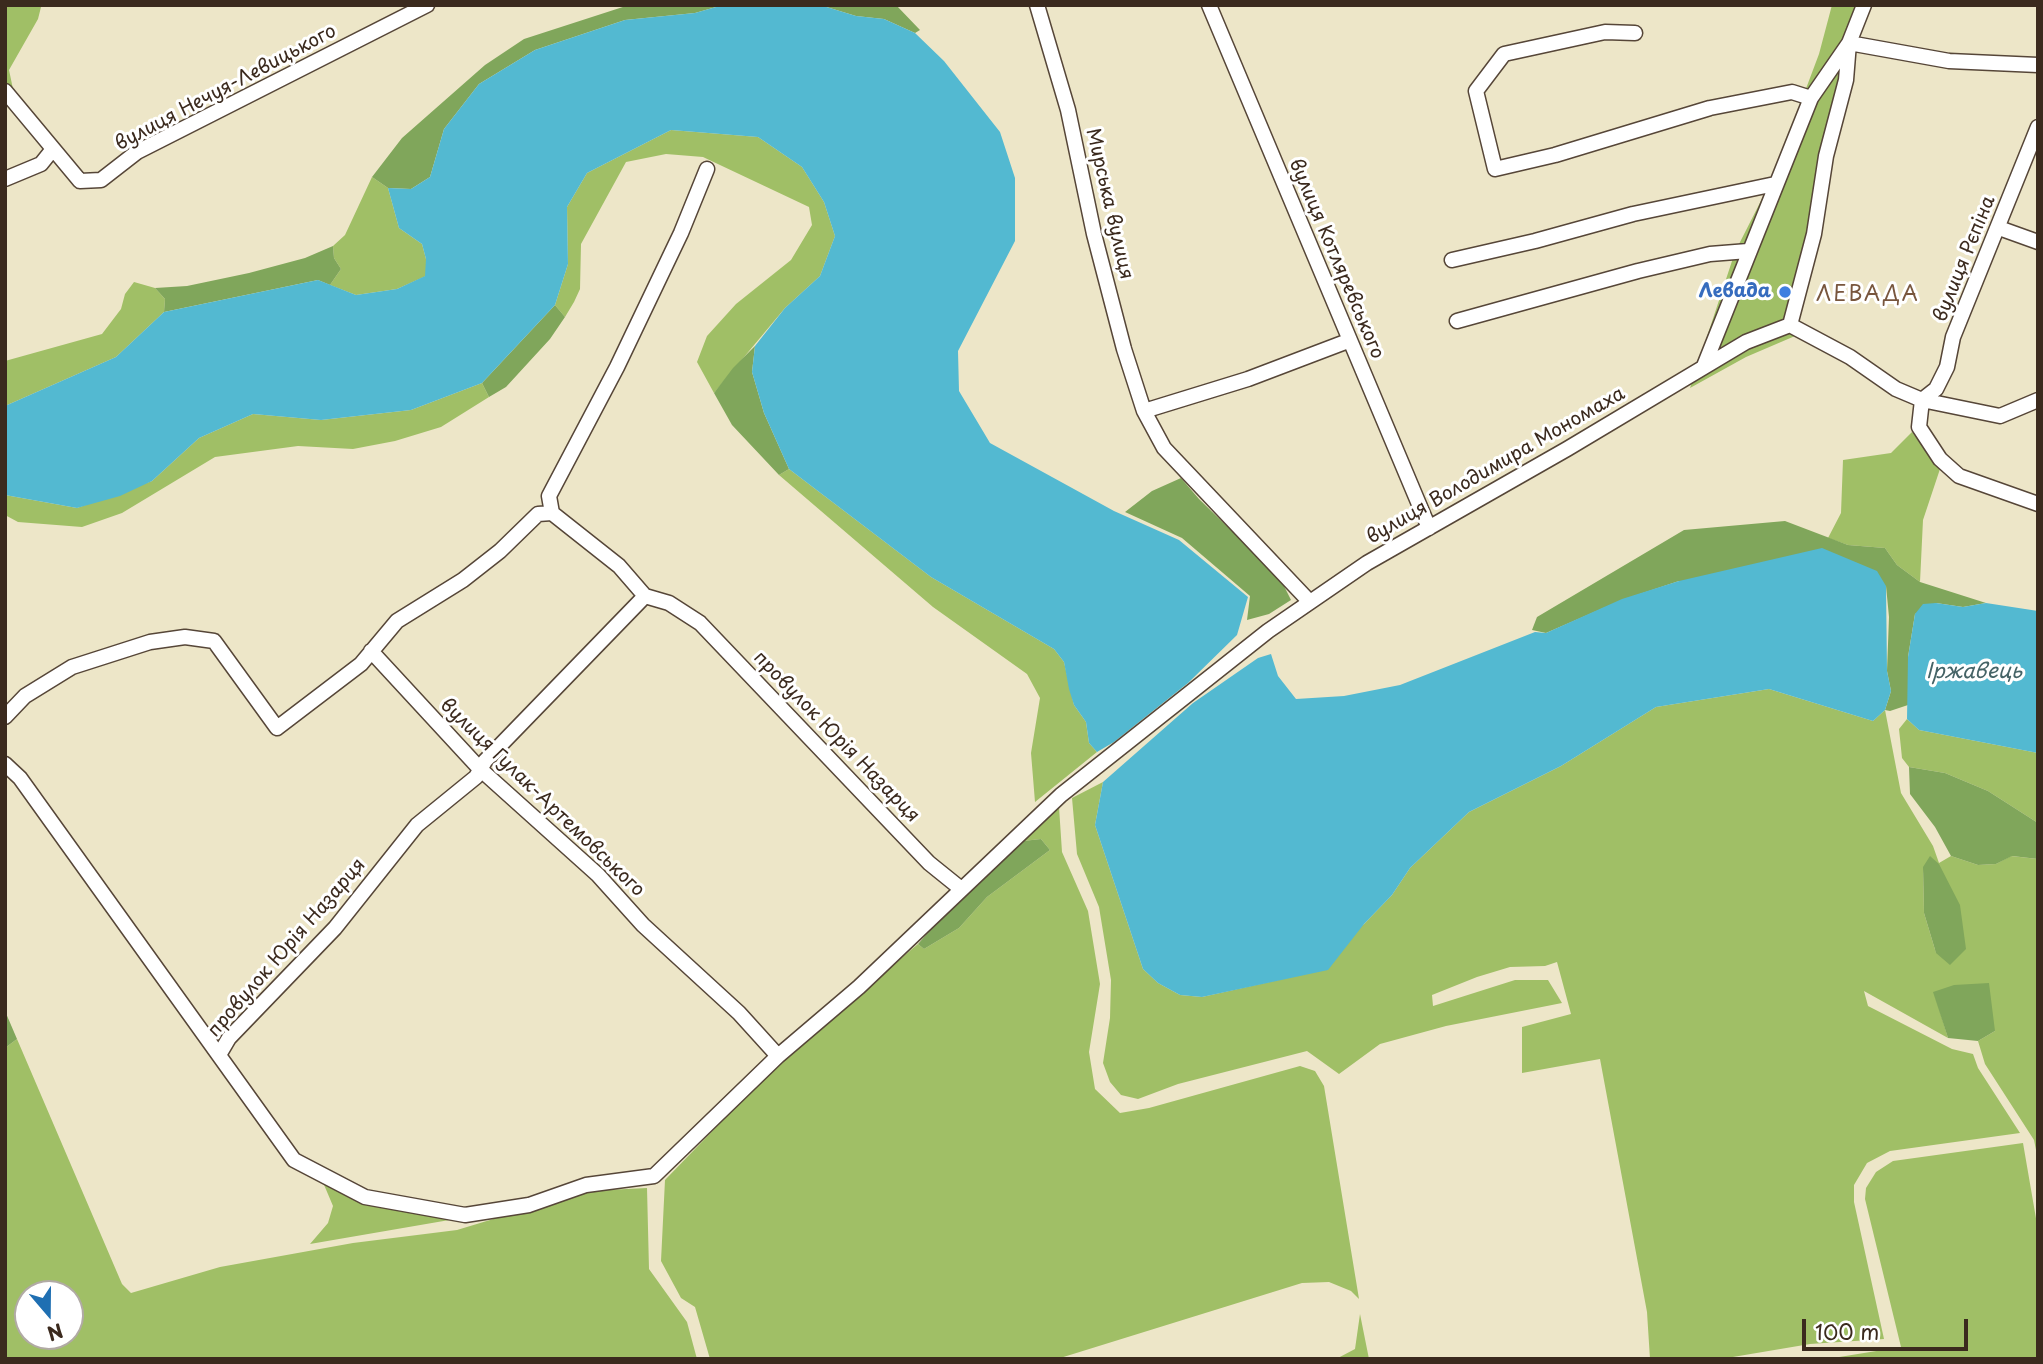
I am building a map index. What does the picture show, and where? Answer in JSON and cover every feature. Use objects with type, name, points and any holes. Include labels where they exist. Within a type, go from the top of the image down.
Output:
[{"type":"street","name":"вулиця Нечуя-Левицького","points":[[5,91],[80,181],[101,180],[137,152],[427,5]]},
{"type":"street","name":"Мирська вулиця","points":[[1037,5],[1068,110],[1094,234],[1124,349],[1144,411],[1164,448],[1309,601]]},
{"type":"street","name":"вулиця Котляревського","points":[[1209,5],[1348,341],[1429,528]]},
{"type":"street","points":[[1864,5],[1857,16],[1849,43],[1846,80],[1826,156],[1814,234],[1790,325],[1850,357],[1896,389],[1922,400],[2000,416],[2038,400]]},
{"type":"street","points":[[1635,33],[1605,32],[1504,54],[1476,92],[1495,169],[1555,155],[1710,108],[1792,92],[1811,98]]},
{"type":"street","points":[[1849,43],[1949,61],[2038,65]]},
{"type":"street","points":[[1704,366],[1748,250],[1811,98],[1849,43]]},
{"type":"street","name":"вулиця Рєпіна","points":[[1922,400],[1936,389],[1947,367],[1953,337],[2038,127]]},
{"type":"street","points":[[5,179],[41,164],[53,149]]},
{"type":"street","points":[[5,717],[25,696],[72,667],[150,642],[185,637],[214,641],[277,728],[360,664],[397,621],[463,580],[500,551],[538,514],[552,513],[549,496],[617,367],[681,233],[707,169]]},
{"type":"street","points":[[1451,260],[1535,241],[1633,214],[1776,184]]},
{"type":"street","points":[[1999,228],[2038,242]]},
{"type":"street","points":[[1457,321],[1638,271],[1710,254],[1748,250]]},
{"type":"street","name":"вулиця Володимира Мономаха","points":[[219,1055],[294,1160],[365,1197],[465,1215],[529,1205],[586,1185],[654,1176],[778,1056],[859,987],[960,888],[1061,795],[1309,601],[1704,366],[1746,342],[1790,325]]},
{"type":"street","points":[[1144,411],[1248,379],[1348,341]]},
{"type":"street","points":[[1922,400],[1919,427],[1940,459],[1959,476],[2038,504]]},
{"type":"street","name":"провулок Юрія Назарця","points":[[552,513],[619,566],[645,596],[669,603],[699,623],[929,863],[960,888]]},
{"type":"street","name":"провулок Юрія Назарця","points":[[219,1055],[229,1038],[335,928],[417,825],[476,777],[494,751],[645,596]]},
{"type":"street","name":"вулиця Гулак-Артемовського","points":[[371,651],[480,769],[598,875],[643,925],[730,1004],[778,1056]]},
{"type":"street","points":[[5,764],[20,778],[219,1055]]},
{"type":"green space","points":[[5,5],[41,7],[38,19],[9,70],[13,89],[5,92]]},
{"type":"green space","points":[[629,5],[723,5],[695,13],[625,20],[535,50],[479,84],[444,129],[430,177],[411,189],[388,188],[372,177],[402,138],[485,65],[524,39]]},
{"type":"green space","points":[[820,5],[896,5],[920,30],[915,33],[884,19],[856,16]]},
{"type":"green space","points":[[1832,5],[1871,5],[1863,17],[1838,123],[1822,231],[1795,336],[1746,357],[1690,388],[1735,252],[1772,179],[1819,54]]},
{"type":"green space","points":[[671,130],[758,137],[802,167],[824,202],[835,236],[820,276],[785,308],[714,393],[697,362],[707,336],[736,304],[791,260],[812,225],[809,207],[703,157],[666,154],[626,162],[581,244],[580,289],[574,302],[565,317],[555,305],[568,264],[567,207],[587,173]]},
{"type":"green space","points":[[372,177],[388,188],[399,228],[422,244],[426,259],[426,276],[397,289],[356,295],[330,285],[341,269],[334,258],[333,246],[345,235]]},
{"type":"green space","points":[[333,246],[334,258],[341,269],[330,285],[318,280],[164,312],[165,299],[155,288],[187,286],[249,273],[305,258]]},
{"type":"green space","points":[[134,282],[155,288],[165,299],[164,312],[116,357],[5,406],[5,361],[102,334],[121,309],[125,294]]},
{"type":"green space","points":[[555,305],[565,317],[550,339],[506,387],[489,397],[482,383]]},
{"type":"green space","points":[[755,346],[752,372],[764,413],[789,469],[779,475],[732,425],[714,393],[733,368]]},
{"type":"green space","points":[[482,383],[489,397],[441,427],[395,441],[353,449],[298,446],[215,457],[122,513],[82,527],[18,522],[5,515],[5,495],[77,508],[152,481],[199,438],[253,414],[321,420],[411,410]]},
{"type":"green space","points":[[1912,432],[1940,469],[1923,520],[1920,582],[1897,565],[1885,548],[1848,545],[1828,538],[1841,513],[1843,460],[1891,453]]},
{"type":"green space","points":[[789,469],[931,577],[1054,649],[1064,662],[1074,705],[1086,722],[1089,743],[1097,752],[1035,802],[1031,753],[1040,698],[1027,674],[933,607],[779,475]]},
{"type":"green space","points":[[1181,478],[1280,578],[1291,600],[1269,614],[1247,620],[1250,596],[1182,538],[1125,512],[1152,491]]},
{"type":"green space","points":[[1785,521],[1848,545],[1885,548],[1897,565],[1920,582],[1986,603],[1963,607],[1936,603],[1915,614],[1908,657],[1908,705],[1885,710],[1891,691],[1887,671],[1889,617],[1886,586],[1679,581],[1622,600],[1546,633],[1532,630],[1537,617],[1684,530]]},
{"type":"green space","points":[[1769,689],[1873,721],[1885,710],[1901,793],[1933,846],[1939,863],[1951,856],[1978,865],[1996,864],[2011,856],[2038,859],[2038,1160],[2034,1140],[1985,1064],[1978,1041],[1995,1031],[1934,992],[1948,1038],[1864,991],[1868,1006],[1952,1049],[1973,1054],[1978,1068],[2020,1133],[1890,1151],[1867,1163],[1854,1185],[1854,1202],[1884,1339],[1810,1344],[1721,1359],[1650,1359],[1647,1312],[1600,1059],[1522,1073],[1522,1027],[1571,1014],[1557,962],[1545,966],[1510,967],[1477,977],[1432,995],[1433,1006],[1515,980],[1548,980],[1562,1003],[1446,1026],[1380,1044],[1339,1074],[1307,1051],[1178,1084],[1138,1099],[1121,1095],[1110,1082],[1103,1063],[1110,1018],[1111,980],[1099,907],[1077,854],[1072,798],[1103,782],[1095,825],[1143,969],[1158,983],[1180,995],[1202,997],[1287,978],[1364,924],[1392,895],[1410,868],[1469,812],[1561,766],[1656,707]],"holes":[[[1923,867],[1936,953],[1924,913]]]},
{"type":"green space","points":[[1907,719],[1919,730],[2038,753],[2038,823],[1988,791],[1945,773],[1909,767],[1902,758],[1899,729]]},
{"type":"green space","points":[[1909,767],[1945,773],[1988,791],[2038,823],[2038,859],[2012,856],[1996,864],[1978,865],[1951,856],[1935,827],[1910,794]]},
{"type":"green space","points":[[1059,807],[1062,852],[1088,911],[1100,984],[1089,1052],[1095,1089],[1120,1113],[1149,1108],[1300,1066],[1315,1071],[1324,1086],[1359,1299],[1351,1291],[1329,1282],[1302,1283],[1057,1359],[710,1359],[695,1307],[681,1298],[661,1261],[665,1180],[782,1059],[918,944],[924,949],[959,928],[987,897],[1050,850],[1041,839],[1023,841]]},
{"type":"green space","points":[[1041,839],[1050,850],[987,897],[959,928],[924,949],[918,944],[963,893],[1023,841]]},
{"type":"green space","points":[[1930,856],[1939,864],[1960,905],[1966,949],[1950,965],[1936,953],[1924,913],[1923,867]]},
{"type":"green space","points":[[1989,983],[1995,1031],[1978,1041],[1948,1038],[1933,992],[1954,985]]},
{"type":"green space","points":[[5,1011],[17,1039],[5,1048]]},
{"type":"green space","points":[[17,1039],[122,1284],[131,1293],[220,1267],[353,1243],[457,1230],[586,1191],[647,1188],[649,1269],[687,1322],[697,1359],[5,1359],[5,1048]]},
{"type":"green space","points":[[2023,1143],[2038,1230],[2038,1359],[1827,1359],[1901,1347],[1865,1199],[1866,1188],[1876,1172],[1893,1161]]},
{"type":"green space","points":[[322,1180],[461,1218],[310,1244],[328,1223],[333,1206]]},
{"type":"green space","points":[[1360,1314],[1369,1359],[1336,1359],[1355,1349]]},
{"type":"water","points":[[723,5],[820,5],[856,16],[884,19],[915,33],[944,61],[1000,132],[1015,178],[1015,241],[958,351],[959,391],[990,443],[1114,511],[1179,540],[1248,597],[1237,635],[1188,683],[1114,742],[1097,752],[1089,743],[1086,722],[1074,705],[1064,662],[1054,649],[931,577],[789,469],[764,413],[752,372],[755,346],[785,308],[820,276],[835,236],[824,202],[802,167],[758,137],[671,130],[587,173],[567,207],[568,264],[555,305],[482,383],[411,410],[321,420],[253,414],[199,438],[152,481],[120,496],[77,508],[5,495],[5,406],[116,357],[164,312],[318,280],[356,295],[397,289],[425,276],[426,259],[422,244],[399,228],[388,188],[411,189],[430,177],[444,129],[479,84],[535,50],[625,20],[695,13]]},
{"type":"water","points":[[1822,548],[1877,571],[1886,586],[1887,671],[1891,691],[1885,710],[1873,721],[1769,689],[1656,707],[1561,766],[1469,812],[1410,868],[1392,895],[1364,924],[1328,970],[1202,997],[1180,995],[1158,983],[1143,969],[1095,825],[1103,782],[1193,703],[1258,658],[1271,654],[1278,676],[1296,699],[1344,696],[1400,685],[1535,632],[1546,633],[1622,599],[1679,581]]},
{"type":"water","name":"Іржавець","points":[[1986,603],[2038,611],[2038,753],[1919,730],[1907,719],[1908,657],[1915,614],[1923,604],[1963,607]]},
{"type":"place","name":"Левада","points":[[1785,292]]},
{"type":"district","name":"ЛЕВАДА","points":[[1868,295]]}]
